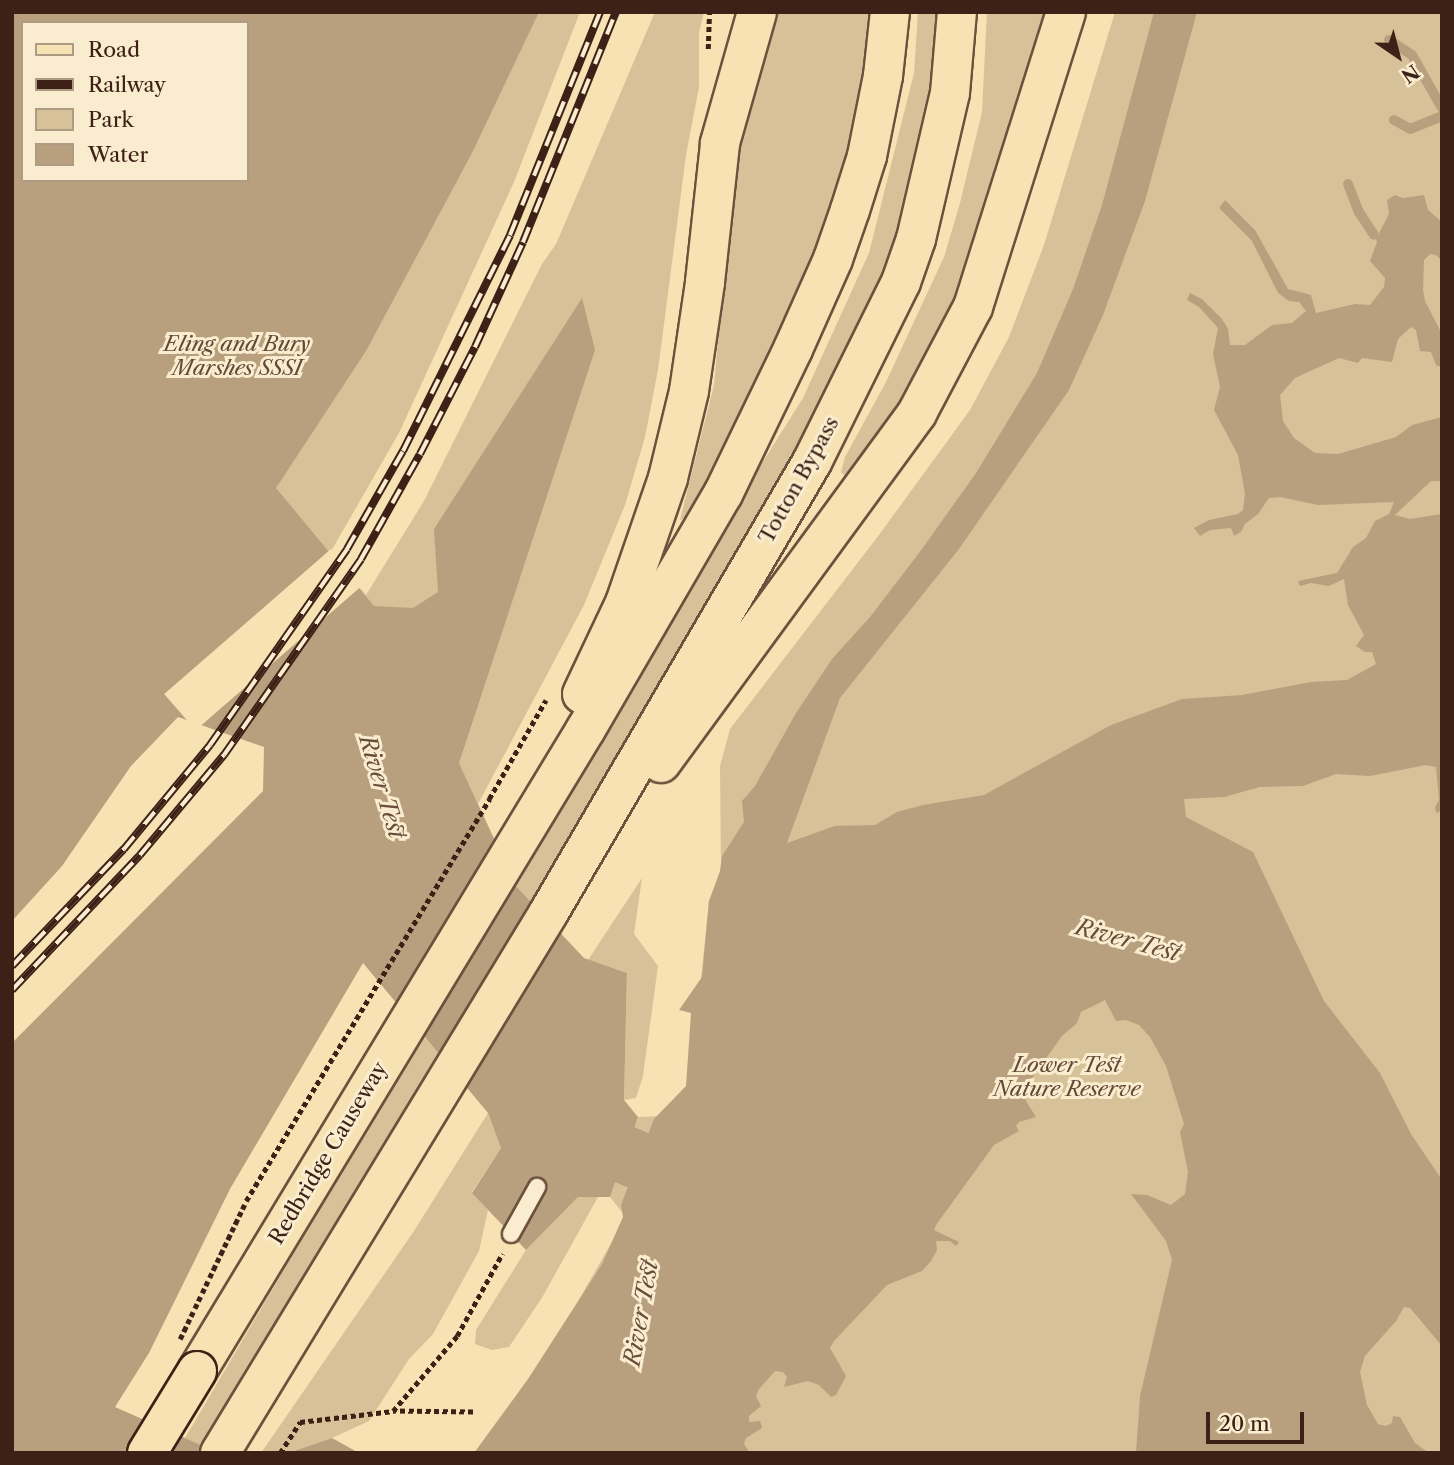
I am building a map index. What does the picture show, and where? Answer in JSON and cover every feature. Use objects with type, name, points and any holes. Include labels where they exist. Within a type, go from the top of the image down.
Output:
[{"type":"main road","points":[[509,852],[625,603],[667,478],[689,391],[705,282],[720,143],[757,12]]},
{"type":"main road","points":[[509,852],[644,633],[716,505],[793,349],[833,259],[867,156],[883,76],[890,12]]},
{"type":"main road","name":"Totton Bypass","points":[[549,912],[812,462],[901,282],[916,239],[947,106],[957,12]]},
{"type":"main road","points":[[220,1453],[549,912],[917,413],[973,307],[1066,12]]},
{"type":"main road","name":"Redbridge Causeway","points":[[147,1453],[509,852]]},
{"type":"lane","points":[[511,1234],[537,1187]]},
{"type":"path","points":[[178,1343],[246,1201],[547,698]]},
{"type":"path","points":[[393,1412],[457,1336],[483,1294],[511,1234]]},
{"type":"path","points":[[280,1453],[300,1422],[393,1412],[473,1412]]},
{"type":"green space","name":"Eling and Bury Marshes SSSI","points":[[12,12],[580,12],[514,182],[399,433],[330,553],[366,595],[424,501],[542,264],[556,244],[655,12],[704,12],[699,33],[699,87],[686,155],[658,370],[645,437],[625,505],[584,605],[478,804],[459,763],[12,555]]},
{"type":"green space","points":[[772,12],[876,12],[861,117],[827,230],[750,400],[688,517],[680,520],[714,385],[730,205],[746,99]]},
{"type":"green space","points":[[918,12],[946,12],[909,219],[794,468],[535,906],[516,886],[560,800],[634,690],[754,476],[803,398],[869,253],[914,73]]},
{"type":"green space","points":[[987,12],[1053,12],[1020,129],[934,356],[847,478],[841,472],[845,457],[886,382],[944,257],[982,112]]},
{"type":"green space","name":"Lower Test Nature Reserve","points":[[1115,12],[1442,12],[1442,1453],[476,1453],[539,1370],[626,1217],[610,1197],[638,1117],[661,1116],[690,1085],[709,901],[721,871],[720,766],[730,729],[879,535],[970,410],[1009,337],[1044,245]]},
{"type":"green space","points":[[642,878],[634,934],[658,966],[643,1076],[636,1098],[624,1100],[627,973],[588,960]]},
{"type":"green space","points":[[422,1035],[438,1053],[203,1446],[185,1438]]},
{"type":"green space","points":[[488,1113],[501,1148],[472,1192],[488,1210],[479,1251],[433,1334],[409,1359],[369,1421],[332,1438],[288,1453],[261,1453],[414,1231]]},
{"type":"green space","points":[[578,1197],[598,1197],[543,1296],[509,1347],[492,1350],[475,1344],[476,1330],[526,1250]]},
{"type":"water","points":[[12,12],[539,12],[472,153],[366,351],[276,488],[374,606],[413,608],[438,592],[434,529],[582,298],[595,350],[459,763],[516,886],[584,958],[627,973],[624,1100],[638,1117],[610,1197],[578,1197],[526,1250],[472,1193],[501,1148],[488,1113],[363,963],[230,1189],[149,1353],[115,1407],[219,1453],[12,1453],[12,1043],[263,791],[264,747],[178,717],[131,766],[62,866],[12,921]]},
{"type":"water","points":[[1154,12],[1197,12],[1145,201],[1103,315],[1069,390],[959,549],[840,698],[787,843],[835,826],[875,825],[897,812],[984,795],[1111,725],[1182,699],[1242,695],[1311,682],[1347,680],[1376,664],[1372,652],[1365,652],[1356,646],[1364,635],[1348,605],[1344,579],[1329,586],[1311,583],[1300,586],[1298,581],[1337,573],[1353,547],[1366,538],[1375,521],[1389,514],[1394,502],[1318,505],[1280,497],[1269,498],[1258,514],[1234,536],[1231,528],[1210,530],[1200,536],[1194,528],[1209,520],[1238,514],[1243,510],[1245,494],[1238,455],[1214,410],[1220,387],[1213,354],[1218,328],[1199,307],[1187,300],[1190,293],[1202,299],[1222,319],[1228,329],[1230,345],[1245,345],[1272,325],[1292,323],[1306,311],[1299,302],[1289,301],[1278,293],[1252,241],[1219,208],[1225,200],[1255,230],[1288,289],[1311,295],[1316,313],[1355,304],[1370,305],[1384,287],[1385,278],[1370,261],[1377,242],[1374,235],[1378,235],[1389,214],[1387,200],[1395,195],[1403,198],[1424,195],[1428,210],[1442,222],[1442,261],[1436,255],[1430,254],[1424,260],[1423,290],[1425,301],[1441,332],[1442,367],[1436,365],[1431,352],[1420,351],[1416,330],[1411,327],[1398,339],[1392,362],[1362,358],[1358,363],[1339,358],[1295,378],[1280,395],[1283,421],[1294,438],[1315,453],[1338,454],[1396,437],[1412,425],[1442,417],[1442,481],[1431,481],[1395,515],[1410,519],[1442,514],[1442,811],[1436,813],[1435,807],[1439,800],[1436,767],[1426,765],[1370,776],[1336,774],[1303,786],[1260,787],[1224,797],[1184,799],[1186,817],[1253,852],[1324,1001],[1380,1073],[1411,1134],[1442,1180],[1442,1346],[1410,1308],[1404,1307],[1396,1321],[1365,1356],[1360,1372],[1367,1405],[1378,1424],[1386,1426],[1392,1423],[1393,1416],[1400,1417],[1415,1443],[1429,1453],[1136,1453],[1140,1396],[1172,1260],[1166,1241],[1131,1194],[1147,1195],[1171,1205],[1185,1194],[1188,1172],[1180,1132],[1184,1124],[1166,1066],[1150,1037],[1139,1025],[1126,1020],[1116,1021],[1105,1000],[1081,1012],[1077,1023],[1062,1036],[1024,1089],[1026,1101],[1036,1117],[1019,1122],[1016,1126],[1019,1131],[994,1145],[936,1225],[934,1230],[959,1242],[956,1246],[950,1241],[936,1241],[937,1250],[922,1271],[887,1285],[834,1341],[830,1348],[846,1376],[836,1395],[831,1397],[819,1385],[808,1381],[784,1387],[787,1377],[783,1372],[775,1371],[756,1396],[761,1406],[749,1416],[749,1422],[760,1421],[762,1428],[746,1438],[744,1444],[750,1453],[474,1453],[528,1379],[602,1264],[623,1217],[621,1205],[654,1119],[686,1086],[691,1013],[679,1010],[702,977],[709,901],[720,871],[722,856],[744,822],[742,801],[755,786],[796,713],[832,659],[870,617],[976,473],[1037,373],[1073,289],[1102,205]]},
{"type":"water","points":[[332,1438],[359,1453],[288,1453]]},
{"type":"pier","points":[[331,549],[362,585],[196,730],[164,694]]},
{"type":"waterway","points":[[1389,40],[1412,55],[1442,108]]},
{"type":"waterway","points":[[1394,120],[1410,129],[1442,116]]},
{"type":"waterway","points":[[1348,184],[1359,212],[1374,235]]},
{"type":"waterway","name":"River Test","points":[[562,1116],[564,1129],[668,1173],[701,1141]]},
{"type":"railway","points":[[12,966],[124,849],[210,745],[347,549],[403,451],[510,235],[600,12]]},
{"type":"railway","points":[[12,990],[140,855],[224,755],[361,559],[420,454],[475,347],[523,242],[616,12]]}]
